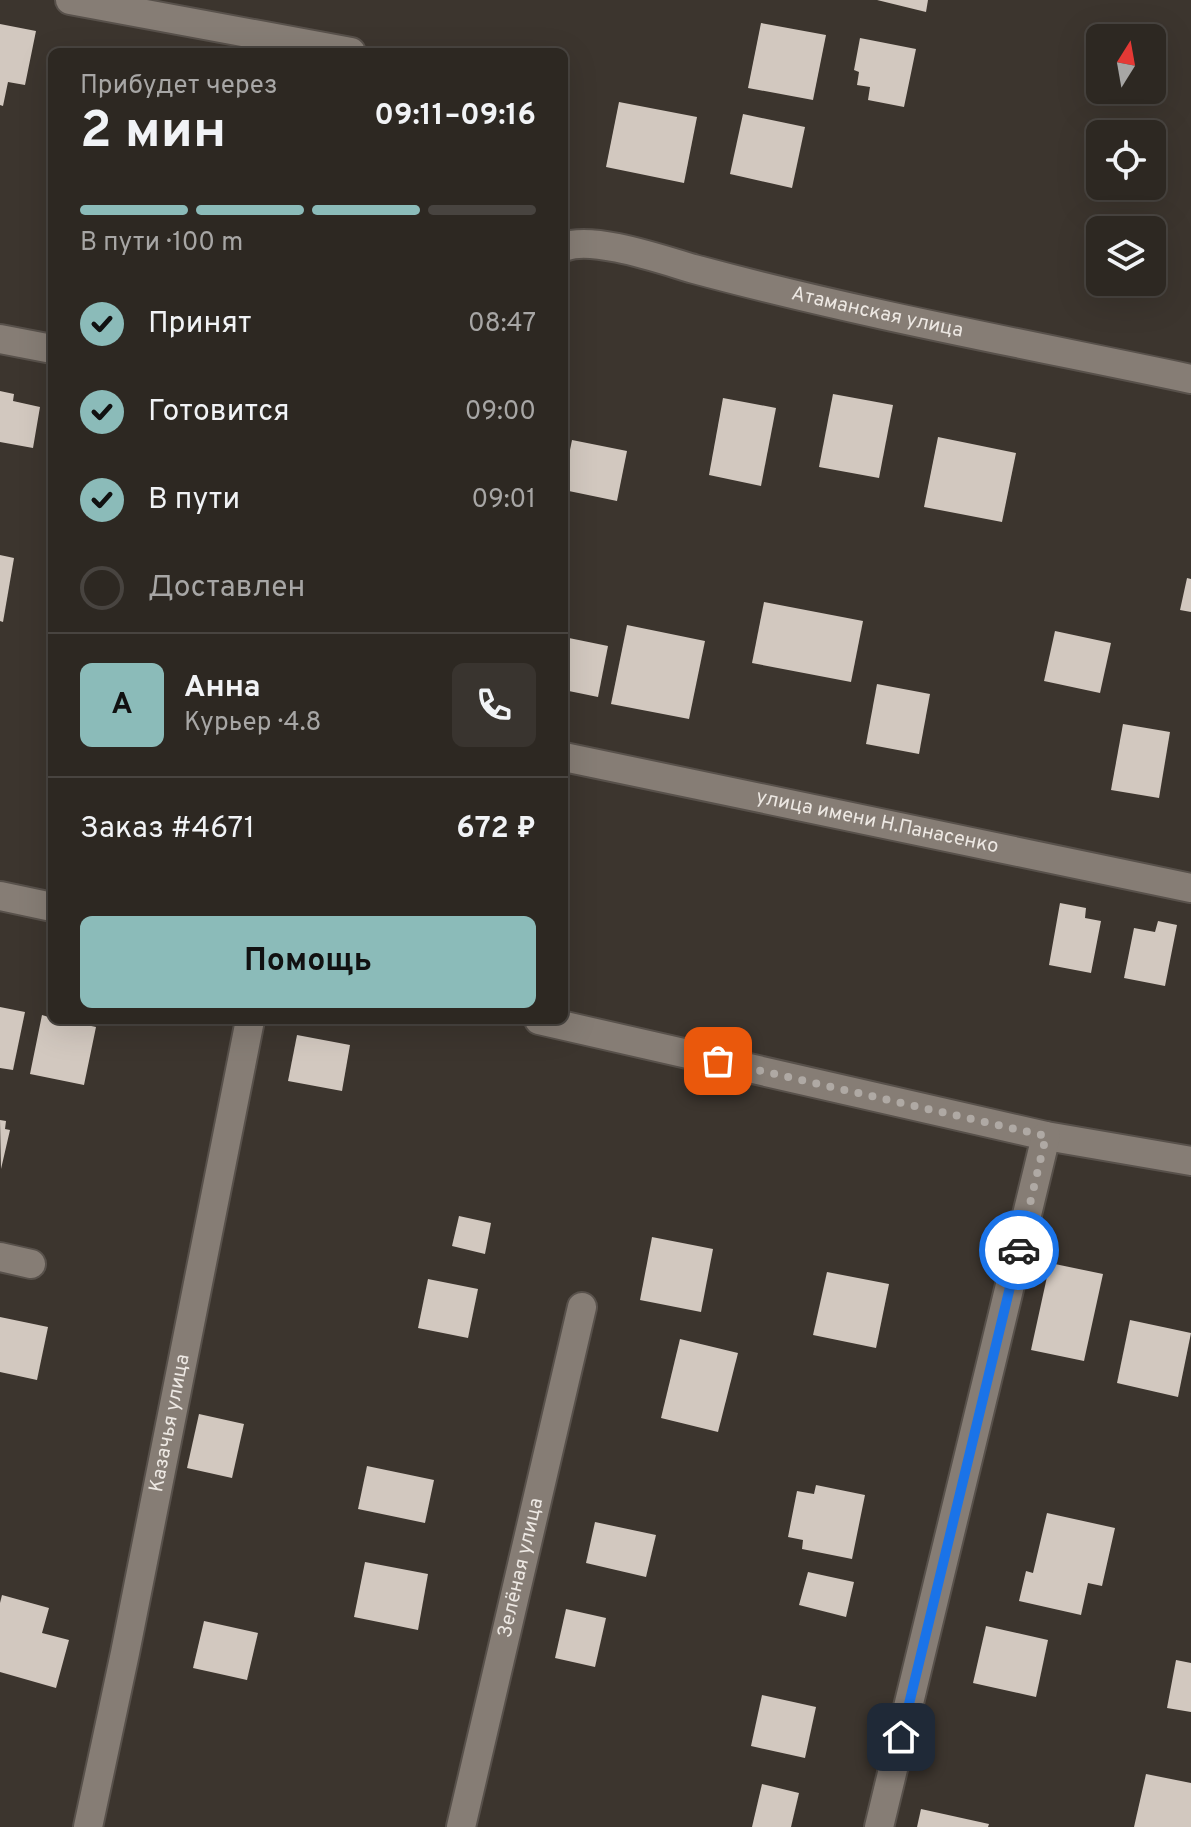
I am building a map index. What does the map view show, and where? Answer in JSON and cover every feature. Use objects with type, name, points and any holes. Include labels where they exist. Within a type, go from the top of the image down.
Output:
[{"type":"street","points":[[70,0],[329,48]]},
{"type":"street","name":"Атаманская улица","points":[[568,245],[599,245],[773,290],[1191,379]]},
{"type":"street","points":[[0,339],[48,348]]},
{"type":"street","name":"улица имени Н.Панасенко","points":[[568,758],[1191,888]]},
{"type":"street","points":[[0,896],[48,906]]},
{"type":"street","name":"Казачья улица","points":[[88,1827],[249,1024]]},
{"type":"street","points":[[556,1024],[1046,1136],[1191,1161]]},
{"type":"street","points":[[879,1827],[1046,1136]]},
{"type":"street","points":[[0,1257],[31,1264]]},
{"type":"street","name":"Зелёная улица","points":[[461,1827],[582,1307]]},
{"type":"building","points":[[877,0],[928,0],[926,12]]},
{"type":"building","points":[[761,23],[826,35],[813,100],[748,88]]},
{"type":"building","points":[[0,24],[36,31],[25,85],[8,82],[3,106],[0,105]]},
{"type":"building","points":[[860,38],[916,49],[904,107],[868,100],[870,87],[857,85],[859,72],[854,70]]},
{"type":"building","points":[[619,102],[697,117],[684,183],[606,167]]},
{"type":"building","points":[[743,114],[805,127],[792,188],[730,174]]},
{"type":"building","points":[[0,391],[14,394],[13,401],[40,407],[33,448],[0,442]]},
{"type":"building","points":[[833,394],[893,405],[879,478],[819,467]]},
{"type":"building","points":[[723,398],[776,408],[761,486],[709,475]]},
{"type":"building","points":[[938,437],[1016,453],[1002,522],[924,507]]},
{"type":"building","points":[[572,440],[627,451],[617,501],[568,491],[568,460]]},
{"type":"building","points":[[0,555],[14,558],[3,622],[0,621]]},
{"type":"building","points":[[1187,578],[1191,579],[1191,612],[1180,610]]},
{"type":"building","points":[[764,602],[863,621],[851,682],[752,663]]},
{"type":"building","points":[[627,625],[705,641],[689,719],[611,704]]},
{"type":"building","points":[[1055,631],[1111,643],[1100,693],[1044,681]]},
{"type":"building","points":[[568,638],[608,646],[598,697],[568,691]]},
{"type":"building","points":[[877,684],[930,694],[919,754],[866,744]]},
{"type":"building","points":[[1123,724],[1170,732],[1159,798],[1111,790]]},
{"type":"building","points":[[1060,903],[1086,908],[1085,918],[1101,921],[1091,973],[1049,965]]},
{"type":"building","points":[[1158,921],[1177,925],[1165,986],[1124,978],[1134,928],[1155,932]]},
{"type":"building","points":[[0,1007],[25,1012],[13,1070],[0,1068]]},
{"type":"building","points":[[42,1015],[48,1017],[48,1024],[96,1027],[84,1085],[30,1074]]},
{"type":"building","points":[[297,1035],[350,1045],[342,1091],[288,1081]]},
{"type":"building","points":[[0,1120],[6,1121],[5,1129],[10,1130],[1,1169]]},
{"type":"building","points":[[459,1216],[491,1223],[485,1254],[452,1246]]},
{"type":"building","points":[[652,1237],[713,1249],[701,1312],[640,1300]]},
{"type":"building","points":[[1050,1263],[1103,1274],[1084,1361],[1031,1350]]},
{"type":"building","points":[[827,1272],[889,1284],[876,1348],[813,1335]]},
{"type":"building","points":[[428,1279],[478,1289],[468,1338],[418,1328]]},
{"type":"building","points":[[0,1317],[48,1327],[37,1380],[0,1372]]},
{"type":"building","points":[[1130,1320],[1191,1333],[1178,1397],[1117,1383]]},
{"type":"building","points":[[680,1339],[738,1353],[718,1432],[661,1418]]},
{"type":"building","points":[[199,1414],[244,1424],[232,1478],[187,1468]]},
{"type":"building","points":[[367,1466],[434,1480],[425,1523],[358,1509]]},
{"type":"building","points":[[816,1485],[865,1495],[852,1559],[802,1549],[803,1540],[788,1537],[797,1491],[814,1494]]},
{"type":"building","points":[[1047,1513],[1115,1528],[1102,1586],[1088,1583],[1081,1615],[1019,1601],[1026,1571],[1033,1573]]},
{"type":"building","points":[[595,1522],[656,1535],[646,1577],[586,1563]]},
{"type":"building","points":[[365,1562],[428,1574],[418,1630],[354,1617]]},
{"type":"building","points":[[808,1572],[854,1582],[846,1617],[799,1605]]},
{"type":"building","points":[[2,1595],[49,1608],[42,1633],[69,1640],[56,1688],[0,1672]]},
{"type":"building","points":[[566,1609],[606,1618],[595,1667],[555,1658]]},
{"type":"building","points":[[204,1621],[258,1633],[247,1680],[193,1668]]},
{"type":"building","points":[[986,1626],[1048,1640],[1036,1697],[973,1683]]},
{"type":"building","points":[[1176,1660],[1191,1663],[1191,1712],[1167,1708]]},
{"type":"building","points":[[762,1695],[816,1707],[805,1758],[751,1746]]},
{"type":"building","points":[[1146,1774],[1191,1783],[1191,1827],[1134,1827]]},
{"type":"building","points":[[762,1784],[799,1793],[791,1827],[752,1827]]},
{"type":"building","points":[[921,1809],[989,1824],[988,1827],[917,1827]]},
{"type":"way so far","points":[[718,1061],[1046,1136],[1019,1250]]},
{"type":"route","points":[[901,1737],[1019,1250]]}]
